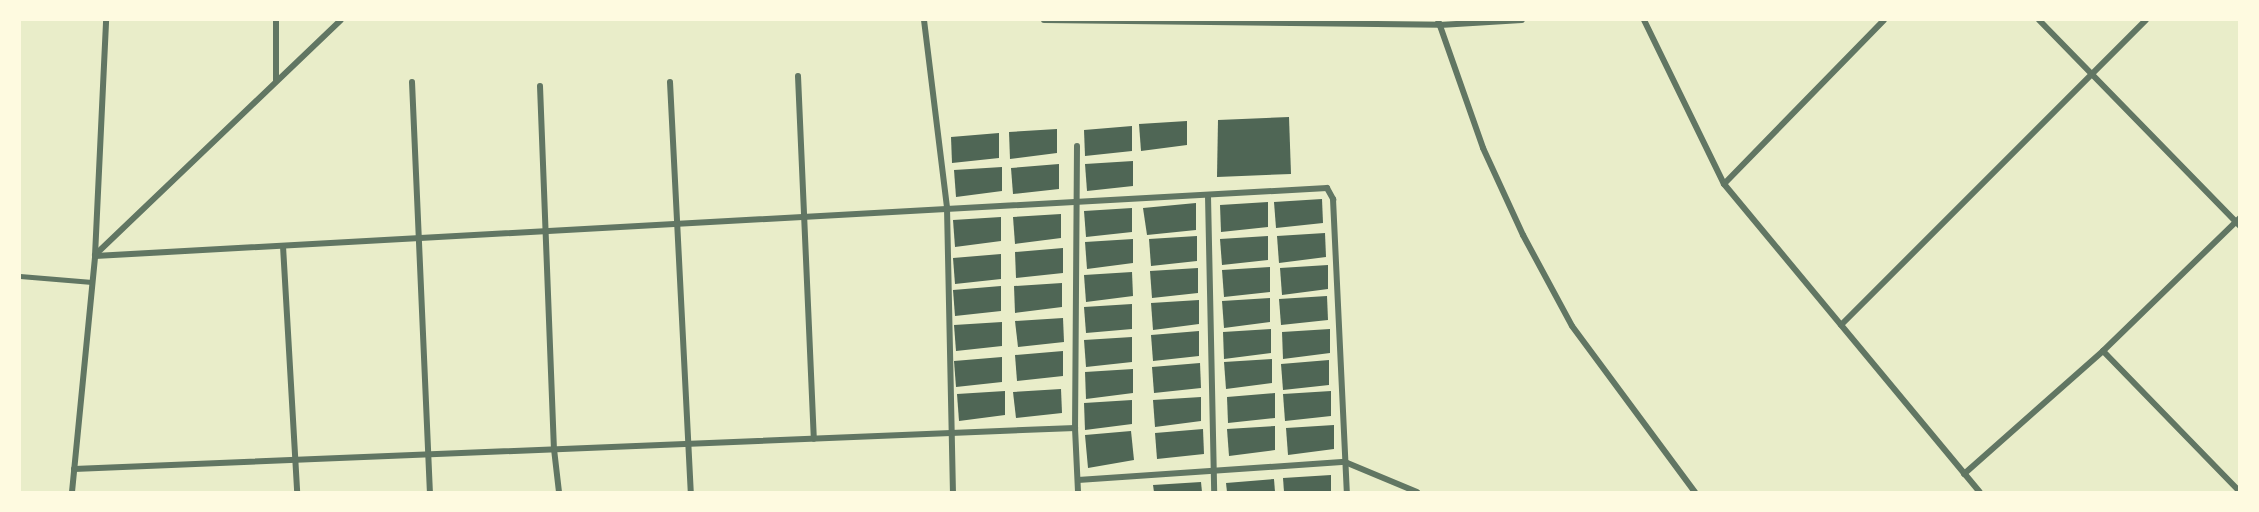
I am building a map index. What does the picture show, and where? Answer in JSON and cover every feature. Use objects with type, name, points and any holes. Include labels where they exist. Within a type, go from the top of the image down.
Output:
[{"type":"street","points":[[72,492],[95,256],[106,20]]},
{"type":"street","points":[[276,20],[276,80]]},
{"type":"street","points":[[95,256],[341,20]]},
{"type":"street","points":[[924,20],[947,208],[953,492]]},
{"type":"street","points":[[1044,20],[1439,22],[1522,20]]},
{"type":"street","points":[[1644,20],[1724,184],[1980,492]]},
{"type":"street","points":[[1724,184],[1884,20]]},
{"type":"street","points":[[1964,474],[2103,351],[2238,222],[2039,20]]},
{"type":"street","points":[[1840,325],[2146,20]]},
{"type":"street","points":[[1439,22],[1483,148],[1572,326],[1695,492]]},
{"type":"street","points":[[798,76],[814,439]]},
{"type":"street","points":[[412,82],[417,239],[430,492]]},
{"type":"street","points":[[670,82],[691,492]]},
{"type":"street","points":[[540,86],[554,449],[559,492]]},
{"type":"street","points":[[1077,146],[1075,428],[1078,492]]},
{"type":"street","points":[[95,256],[804,218],[947,208],[1075,204],[1327,188],[1333,199],[1347,492]]},
{"type":"street","points":[[1208,196],[1214,492]]},
{"type":"street","points":[[283,246],[297,492]]},
{"type":"street","points":[[2103,351],[2240,492]]},
{"type":"street","points":[[74,470],[1075,428]]},
{"type":"street","points":[[1077,480],[1345,462],[1417,492]]},
{"type":"lane","points":[[20,276],[92,282]]},
{"type":"building","points":[[1289,117],[1291,174],[1217,177],[1218,120]]},
{"type":"building","points":[[1187,121],[1187,145],[1141,151],[1139,124]]},
{"type":"building","points":[[1132,126],[1132,151],[1085,156],[1084,130]]},
{"type":"building","points":[[1057,129],[1057,153],[1010,159],[1009,132]]},
{"type":"building","points":[[999,133],[999,158],[952,163],[951,137]]},
{"type":"building","points":[[1133,161],[1133,186],[1087,191],[1085,164]]},
{"type":"building","points":[[1059,164],[1059,189],[1013,194],[1011,168]]},
{"type":"building","points":[[1002,167],[1002,191],[956,197],[954,170]]},
{"type":"building","points":[[1322,199],[1323,223],[1276,228],[1274,202]]},
{"type":"building","points":[[1268,202],[1268,227],[1221,232],[1220,205]]},
{"type":"building","points":[[1196,203],[1196,230],[1147,235],[1143,208]]},
{"type":"building","points":[[1132,208],[1132,232],[1086,237],[1084,211]]},
{"type":"building","points":[[1061,214],[1061,238],[1015,244],[1013,217]]},
{"type":"building","points":[[1001,217],[1001,241],[955,247],[953,220]]},
{"type":"building","points":[[1325,233],[1326,257],[1279,263],[1277,236]]},
{"type":"building","points":[[1197,236],[1197,261],[1151,266],[1149,239]]},
{"type":"building","points":[[1268,236],[1268,260],[1222,265],[1220,239]]},
{"type":"building","points":[[1133,239],[1133,263],[1087,269],[1085,242]]},
{"type":"building","points":[[1063,248],[1063,273],[1016,278],[1015,252]]},
{"type":"building","points":[[1001,254],[1001,279],[955,284],[953,258]]},
{"type":"building","points":[[1328,265],[1328,289],[1282,295],[1280,268]]},
{"type":"building","points":[[1270,267],[1270,292],[1224,297],[1222,270]]},
{"type":"building","points":[[1198,268],[1198,293],[1152,298],[1150,271]]},
{"type":"building","points":[[1132,272],[1133,296],[1086,302],[1084,275]]},
{"type":"building","points":[[1062,283],[1062,307],[1015,313],[1014,286]]},
{"type":"building","points":[[1001,286],[1001,311],[955,316],[953,290]]},
{"type":"building","points":[[1327,296],[1328,320],[1281,325],[1279,299]]},
{"type":"building","points":[[1270,298],[1270,322],[1224,328],[1222,301]]},
{"type":"building","points":[[1199,300],[1199,324],[1153,330],[1151,303]]},
{"type":"building","points":[[1132,304],[1132,329],[1086,333],[1084,307]]},
{"type":"building","points":[[1063,318],[1064,342],[1018,347],[1015,321]]},
{"type":"building","points":[[1002,322],[1002,346],[956,351],[954,325]]},
{"type":"building","points":[[1271,329],[1271,353],[1224,359],[1223,332]]},
{"type":"building","points":[[1330,329],[1330,353],[1283,359],[1282,332]]},
{"type":"building","points":[[1199,331],[1199,356],[1153,361],[1151,335]]},
{"type":"building","points":[[1132,337],[1132,362],[1086,367],[1084,340]]},
{"type":"building","points":[[1063,351],[1063,376],[1017,381],[1015,355]]},
{"type":"building","points":[[1002,357],[1002,382],[956,387],[954,361]]},
{"type":"building","points":[[1272,359],[1272,383],[1226,389],[1224,362]]},
{"type":"building","points":[[1329,360],[1329,385],[1283,390],[1281,364]]},
{"type":"building","points":[[1200,363],[1201,388],[1154,393],[1152,367]]},
{"type":"building","points":[[1133,369],[1133,393],[1086,399],[1085,372]]},
{"type":"building","points":[[1061,389],[1062,413],[1016,418],[1013,392]]},
{"type":"building","points":[[1005,391],[1005,415],[959,421],[957,394]]},
{"type":"building","points":[[1331,391],[1331,416],[1285,421],[1283,394]]},
{"type":"building","points":[[1275,393],[1275,418],[1228,423],[1227,397]]},
{"type":"building","points":[[1201,397],[1201,421],[1155,427],[1153,400]]},
{"type":"building","points":[[1132,400],[1132,424],[1085,430],[1084,403]]},
{"type":"building","points":[[1334,425],[1334,449],[1288,455],[1286,428]]},
{"type":"building","points":[[1275,426],[1275,450],[1229,456],[1227,429]]},
{"type":"building","points":[[1203,429],[1204,454],[1157,459],[1155,433]]},
{"type":"building","points":[[1131,431],[1134,460],[1088,468],[1085,435]]},
{"type":"building","points":[[1331,475],[1331,492],[1284,492],[1283,478]]},
{"type":"building","points":[[1274,479],[1275,492],[1227,492],[1226,483]]},
{"type":"building","points":[[1201,482],[1202,492],[1154,492],[1153,485]]}]
